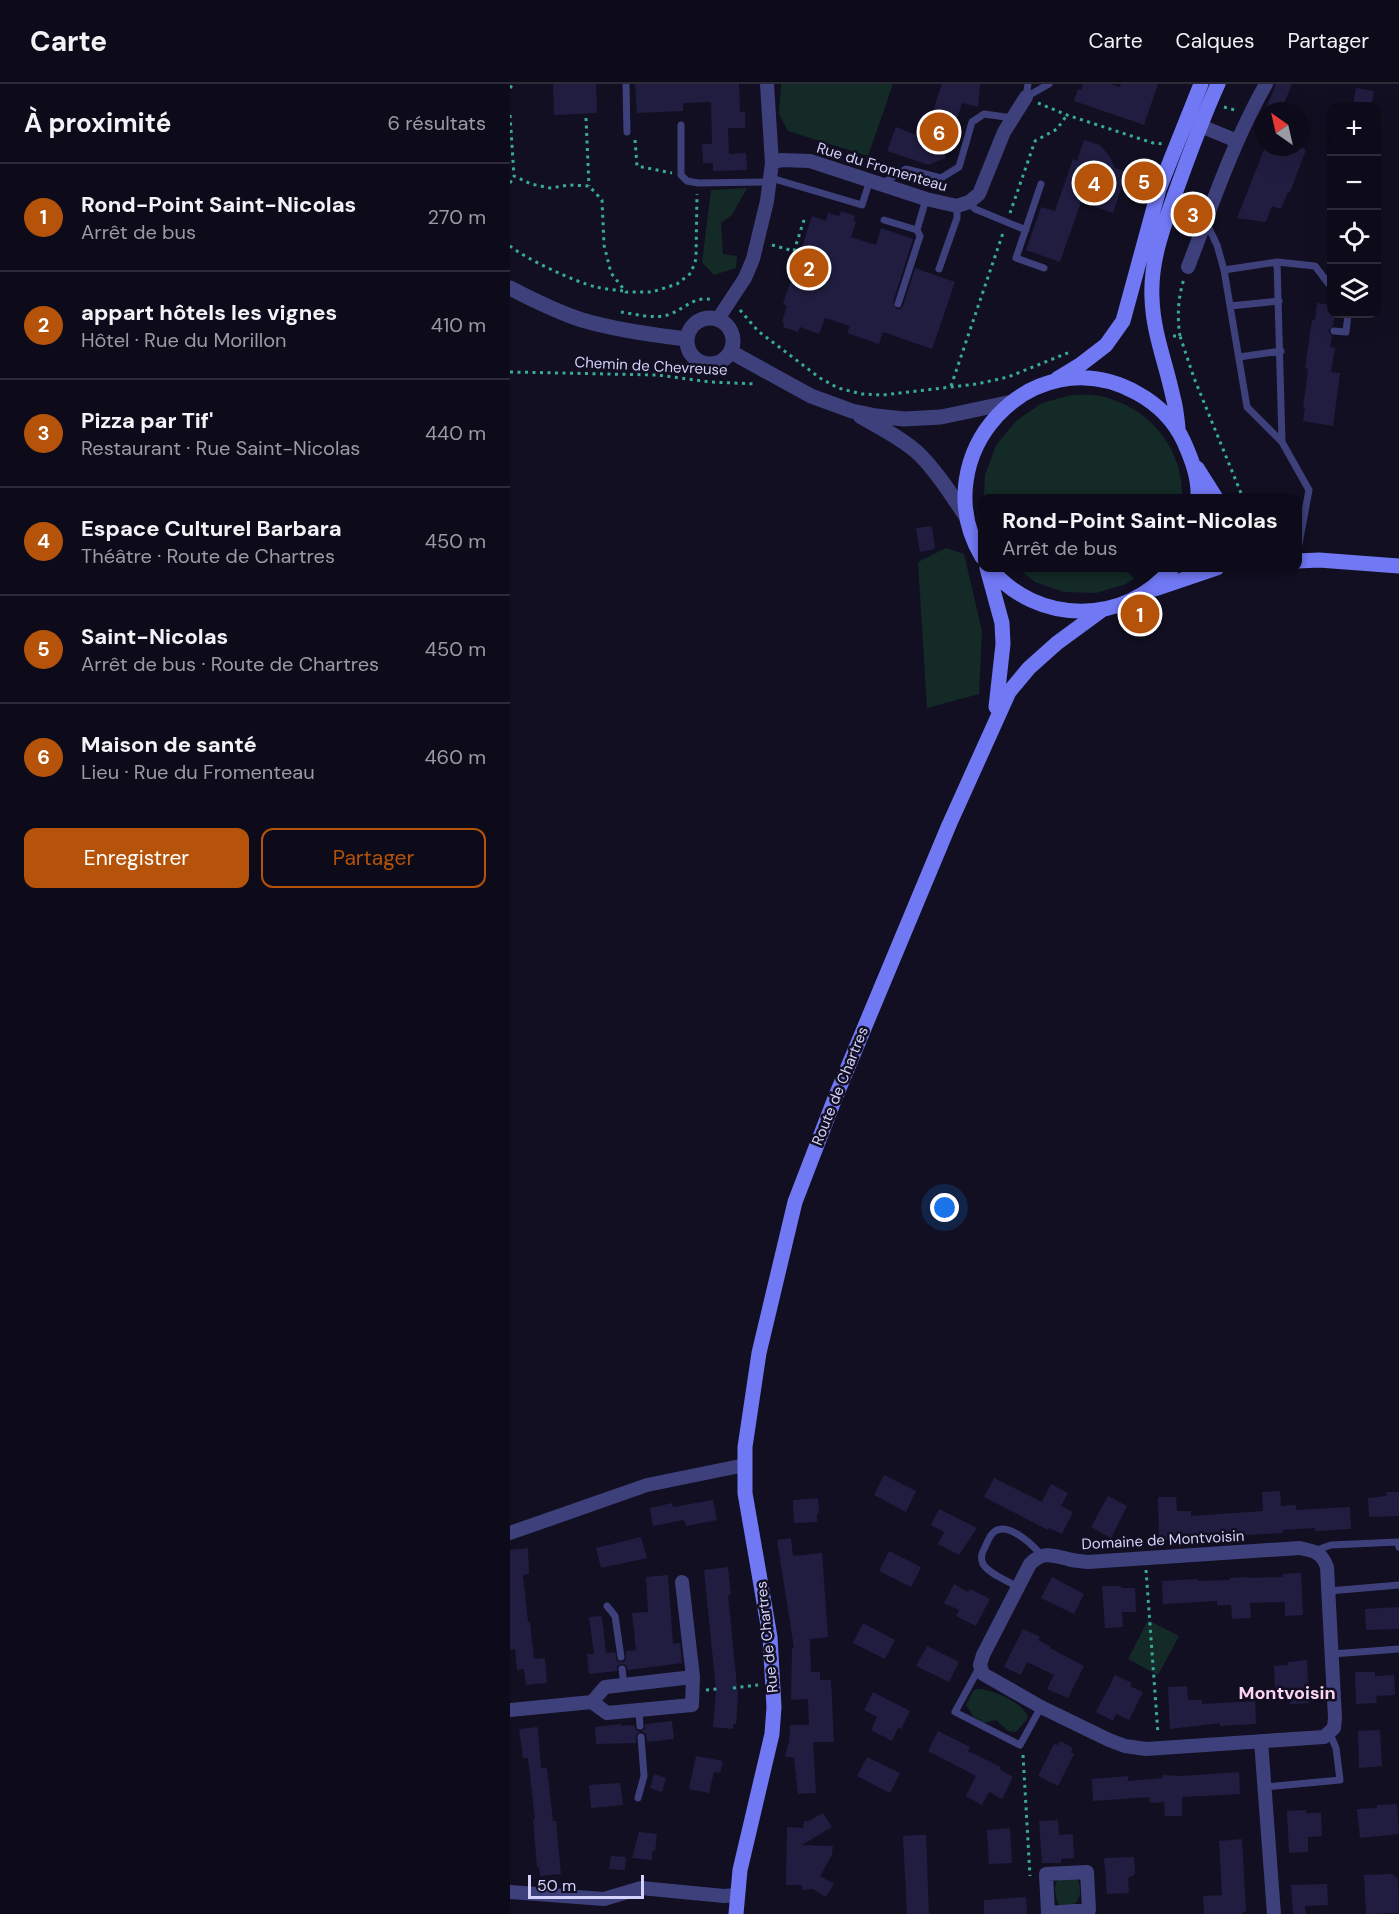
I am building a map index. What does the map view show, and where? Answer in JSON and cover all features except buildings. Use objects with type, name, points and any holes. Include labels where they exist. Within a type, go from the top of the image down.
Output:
[{"type":"main road","points":[[1201,84],[1193,123],[1157,250],[1152,298],[1155,336],[1173,396],[1179,431],[1193,462],[1213,494]]},
{"type":"main road","points":[[1051,383],[1106,345],[1123,321],[1159,189],[1193,123],[1218,84]]},
{"type":"main road","points":[[978,548],[967,518],[965,485],[972,453],[988,425],[1012,402],[1030,390],[1051,383],[1083,379],[1107,382],[1130,389],[1157,407],[1179,431]]},
{"type":"main road","points":[[1193,462],[1197,494]]},
{"type":"main road","points":[[1302,554],[1319,560]]},
{"type":"main road","points":[[1302,561],[1399,566]]},
{"type":"main road","name":"Route de Chartres","points":[[989,572],[1002,623],[1003,644],[1000,684],[993,725]]},
{"type":"main road","points":[[993,572],[1007,586],[1036,603],[1068,611],[1102,610],[1132,600],[1159,582],[1168,572]]},
{"type":"main road","points":[[1146,592],[1203,572]]},
{"type":"main road","name":"Route de Chartres","points":[[745,1465],[749,1414],[759,1353],[789,1227],[803,1179],[835,1098],[1009,692],[1029,668],[1057,643],[1102,610]]},
{"type":"main road","name":"Rue de Chartres","points":[[736,1914],[740,1870],[772,1734],[773,1684],[770,1637],[745,1493],[745,1465]]},
{"type":"street","points":[[718,319],[745,278],[759,241],[772,163],[767,84]]},
{"type":"street","points":[[1188,267],[1248,114],[1266,84]]},
{"type":"street","points":[[963,204],[979,194],[1004,132],[1027,91]]},
{"type":"street","points":[[1193,123],[1237,141]]},
{"type":"street","name":"Rue du Fromenteau","points":[[772,163],[781,160],[810,161],[926,200],[963,204]]},
{"type":"street","points":[[510,288],[581,319],[654,335],[687,339]]},
{"type":"street","points":[[704,318],[718,319],[731,329],[734,336],[731,352],[719,363],[704,363],[691,354],[687,339],[689,332],[698,321],[704,318]]},
{"type":"street","points":[[731,352],[811,396],[852,411],[895,436],[918,453],[936,473],[967,518]]},
{"type":"street","points":[[852,411],[904,419],[941,417],[1012,402]]},
{"type":"street","points":[[510,1533],[647,1485],[745,1465]]},
{"type":"street","name":"Domaine de Montvoisin","points":[[1041,1555],[1049,1554],[1088,1562],[1300,1548],[1314,1551]]},
{"type":"street","points":[[1041,1555],[1030,1564],[983,1655],[980,1665],[983,1674],[1041,1707],[1125,1746],[1158,1748],[1317,1739],[1330,1734],[1334,1728],[1335,1718],[1327,1568],[1324,1558],[1314,1551]]},
{"type":"street","points":[[510,1710],[592,1702],[607,1713],[692,1705],[693,1677],[682,1582]]},
{"type":"street","points":[[592,1702],[605,1687],[693,1677]]},
{"type":"street","points":[[1261,1742],[1274,1914]]},
{"type":"street","points":[[510,1892],[604,1899],[641,1888],[724,1896],[738,1895]]},
{"type":"lane","points":[[626,84],[627,132]]},
{"type":"lane","points":[[1027,91],[1048,84]]},
{"type":"lane","points":[[681,125],[681,175],[687,182],[770,180],[862,205],[876,182],[906,169],[941,178],[959,167],[972,122],[984,114],[1013,118]]},
{"type":"lane","points":[[1041,183],[1016,258],[1044,268]]},
{"type":"lane","points":[[898,304],[920,236],[917,230],[926,200]]},
{"type":"lane","points":[[939,269],[963,204],[1026,230]]},
{"type":"lane","points":[[884,220],[917,230]]},
{"type":"lane","points":[[1206,221],[1217,245],[1224,270],[1247,407],[1282,442],[1309,490],[1302,529]]},
{"type":"lane","points":[[1224,270],[1277,262],[1315,266],[1327,282]]},
{"type":"lane","points":[[1277,262],[1282,442]]},
{"type":"lane","points":[[1230,306],[1278,301]]},
{"type":"lane","points":[[1334,331],[1346,332],[1348,318]]},
{"type":"lane","points":[[1239,357],[1281,351]]},
{"type":"lane","points":[[1019,1587],[987,1569],[982,1562],[981,1555],[992,1534],[998,1529],[1005,1529],[1030,1541],[1041,1555]]},
{"type":"lane","points":[[1314,1551],[1330,1545],[1398,1542],[1399,1547]]},
{"type":"lane","points":[[1329,1591],[1399,1585]]},
{"type":"lane","points":[[607,1606],[615,1616],[621,1657]]},
{"type":"lane","points":[[1332,1654],[1399,1649]]},
{"type":"lane","points":[[980,1665],[955,1712],[1020,1745],[1041,1707]]},
{"type":"lane","points":[[622,1669],[624,1685]]},
{"type":"lane","points":[[639,1710],[640,1726]]},
{"type":"lane","points":[[1265,1787],[1340,1780],[1336,1748],[1330,1734]]},
{"type":"lane","points":[[638,1798],[644,1776],[641,1737]]},
{"type":"path","points":[[510,88],[513,84]]},
{"type":"path","points":[[1027,91],[1067,115],[1153,143],[1164,144]]},
{"type":"path","points":[[510,115],[514,176],[510,183]]},
{"type":"path","points":[[951,387],[1035,141],[1057,129],[1067,115]]},
{"type":"path","points":[[586,118],[589,186],[602,200],[604,245],[611,273],[626,292]]},
{"type":"path","points":[[627,132],[635,134],[637,166],[681,175]]},
{"type":"path","points":[[514,176],[531,184],[550,188],[569,185],[589,186]]},
{"type":"path","points":[[510,246],[545,266],[595,287],[626,292],[652,292],[677,284],[692,273],[696,259],[698,183]]},
{"type":"path","points":[[759,241],[794,251],[805,217]]},
{"type":"path","points":[[1188,267],[1180,290],[1178,325],[1180,336],[1194,378],[1241,494]]},
{"type":"path","points":[[618,312],[669,315],[694,300],[708,298],[742,311],[758,331],[820,378],[849,392],[883,395],[1008,377],[1077,348]]},
{"type":"path","points":[[1155,336],[1180,336]]},
{"type":"path","name":"Chemin de Chevreuse","points":[[510,372],[658,375],[710,382],[761,384]]},
{"type":"path","points":[[1145,1558],[1152,1630],[1158,1748]]},
{"type":"path","points":[[733,1688],[773,1684]]},
{"type":"path","points":[[1020,1745],[1023,1758],[1030,1876]]},
{"type":"green space","points":[[781,84],[893,84],[868,156],[788,131],[779,114]]},
{"type":"green space","points":[[747,188],[732,215],[721,223],[723,254],[737,256],[736,268],[714,275],[702,262],[711,190]]},
{"type":"green space","points":[[1072,395],[1092,395],[1121,403],[1136,411],[1150,422],[1171,448],[1181,480],[1182,494],[984,494],[985,475],[996,445],[1016,421],[1042,403]]},
{"type":"green space","points":[[946,548],[964,554],[982,631],[979,694],[927,708],[918,562]]},
{"type":"green space","points":[[1022,572],[1144,572],[1126,584],[1096,593],[1064,592],[1035,582]]},
{"type":"green space","points":[[1148,1620],[1179,1636],[1158,1675],[1128,1659]]},
{"type":"green space","points":[[977,1689],[991,1691],[1015,1702],[1028,1718],[1016,1732],[1008,1731],[996,1720],[984,1723],[973,1716],[966,1705],[973,1691]]},
{"type":"green space","points":[[1076,1876],[1080,1890],[1078,1900],[1076,1903],[1063,1907],[1059,1905],[1055,1892],[1058,1879]]},
{"type":"place","name":"Maison de santé","points":[[939,132]]},
{"type":"place","name":"Saint-Nicolas","points":[[1144,181]]},
{"type":"place","name":"Espace Culturel Barbara","points":[[1094,183]]},
{"type":"place","name":"Pizza par Tif'","points":[[1193,214]]},
{"type":"place","name":"appart hôtels les vignes","points":[[809,268]]},
{"type":"place","name":"Rond-Point Saint-Nicolas","points":[[1140,614]]},
{"type":"district","name":"Montvoisin","points":[[1287,1693]]}]
